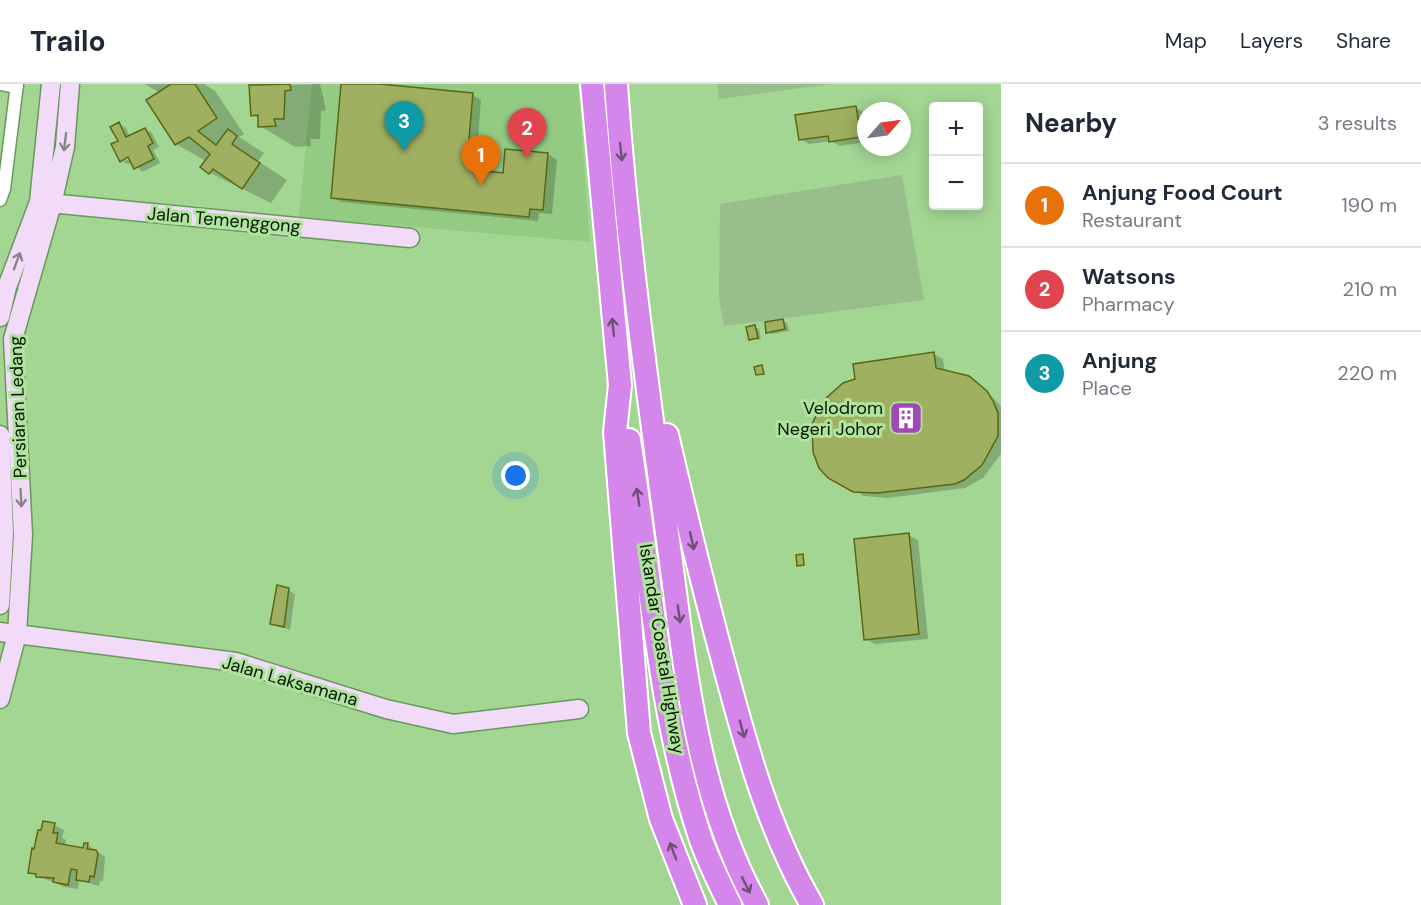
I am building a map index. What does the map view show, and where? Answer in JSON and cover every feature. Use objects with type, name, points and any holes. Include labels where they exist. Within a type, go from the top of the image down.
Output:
[{"type":"highway","points":[[592,84],[620,385],[615,432],[639,733],[661,819],[695,905]]},
{"type":"highway","name":"Iskandar Coastal Highway","points":[[616,84],[647,390],[690,692],[703,760],[720,827],[734,861],[757,905]]},
{"type":"highway","name":"Iskandar Coastal Highway","points":[[620,385],[667,700],[683,780],[699,836],[730,905]]},
{"type":"highway","points":[[647,390],[662,412],[700,576],[755,773],[786,854],[812,905]]},
{"type":"street","points":[[0,84],[17,85],[1,193]]},
{"type":"street","name":"Persiaran Ledang","points":[[0,317],[7,287],[46,203],[51,84]]},
{"type":"street","name":"Persiaran Ledang","points":[[0,699],[23,535],[13,339],[46,203],[65,147],[70,84]]},
{"type":"street","name":"Jalan Temenggong","points":[[46,203],[410,238]]},
{"type":"street","name":"Persiaran Ledang","points":[[0,435],[4,533],[0,605]]},
{"type":"street","name":"Jalan Laksamana","points":[[8,633],[236,662],[386,709],[453,724],[579,709]]},
{"type":"shaded area","points":[[312,84],[578,84],[590,242],[299,217]]},
{"type":"shaded area","points":[[717,84],[831,84],[719,99]]},
{"type":"shaded area","points":[[902,175],[924,300],[724,326],[719,298],[720,204]]},
{"type":"building","points":[[171,84],[195,84],[217,118],[198,131],[216,145],[228,129],[237,136],[232,144],[260,163],[242,189],[213,169],[209,174],[200,167],[210,154],[189,137],[175,145],[146,100]]},
{"type":"building","points":[[290,84],[291,90],[285,91],[284,119],[274,119],[276,126],[258,127],[258,115],[251,116],[249,85]]},
{"type":"building","points":[[341,84],[380,84],[473,93],[468,150],[479,151],[477,170],[503,173],[505,149],[548,153],[543,210],[530,209],[529,217],[331,198]]},
{"type":"building","points":[[856,106],[857,138],[829,142],[828,136],[799,140],[795,115]]},
{"type":"building","points":[[119,122],[126,137],[145,128],[153,143],[148,146],[154,159],[134,169],[128,157],[120,162],[111,144],[118,141],[110,127]]},
{"type":"building","points":[[783,319],[785,329],[766,333],[765,322]]},
{"type":"building","points":[[755,325],[758,338],[749,340],[746,327]]},
{"type":"building","name":"Velodrom Negeri Johor","points":[[934,352],[936,368],[969,376],[987,391],[993,401],[998,413],[998,436],[982,465],[964,480],[955,484],[877,493],[853,492],[828,478],[819,468],[813,452],[812,424],[824,400],[843,383],[855,379],[853,364]]},
{"type":"building","points":[[762,365],[764,374],[756,375],[754,367]]},
{"type":"building","points":[[909,533],[919,634],[864,640],[854,539]]},
{"type":"building","points":[[803,554],[804,565],[797,566],[796,555]]},
{"type":"building","points":[[277,585],[289,588],[284,627],[270,624]]},
{"type":"building","points":[[43,821],[55,823],[53,833],[58,833],[56,843],[83,848],[84,843],[88,843],[87,849],[96,850],[98,854],[94,877],[90,876],[89,882],[76,880],[77,870],[71,869],[68,885],[53,882],[54,878],[36,877],[36,874],[28,873],[32,848],[34,849],[38,830],[41,830]]},
{"type":"place","name":"Anjung","points":[[404,151]]},
{"type":"place","name":"Watsons","points":[[527,158]]},
{"type":"place","name":"Anjung Food Court","points":[[481,185]]},
{"type":"place","name":"Velodrom Negeri Johor","points":[[906,418]]}]
